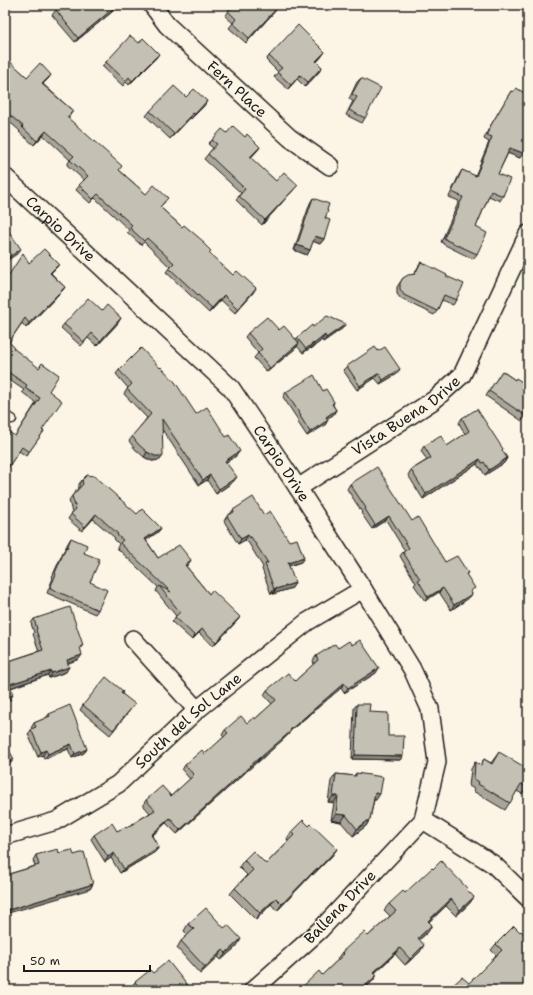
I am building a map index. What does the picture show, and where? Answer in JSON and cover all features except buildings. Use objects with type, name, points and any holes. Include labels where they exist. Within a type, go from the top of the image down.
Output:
[{"type":"street","name":"Fern Place","points":[[152,5],[167,25],[290,138],[330,166]]},
{"type":"street","name":"Carpio Drive","points":[[5,177],[231,388],[298,488],[412,669],[430,709],[437,762],[423,820]]},
{"type":"street","name":"Vista Buena Drive","points":[[298,488],[434,400],[462,375],[528,234]]},
{"type":"street","name":"South del Sol Lane","points":[[5,836],[56,821],[118,784],[197,710],[307,622],[363,589]]},
{"type":"street","points":[[133,639],[197,710]]},
{"type":"street","points":[[423,820],[493,864],[528,898]]},
{"type":"street","name":"Ballena Drive","points":[[253,990],[320,930],[423,820]]}]
